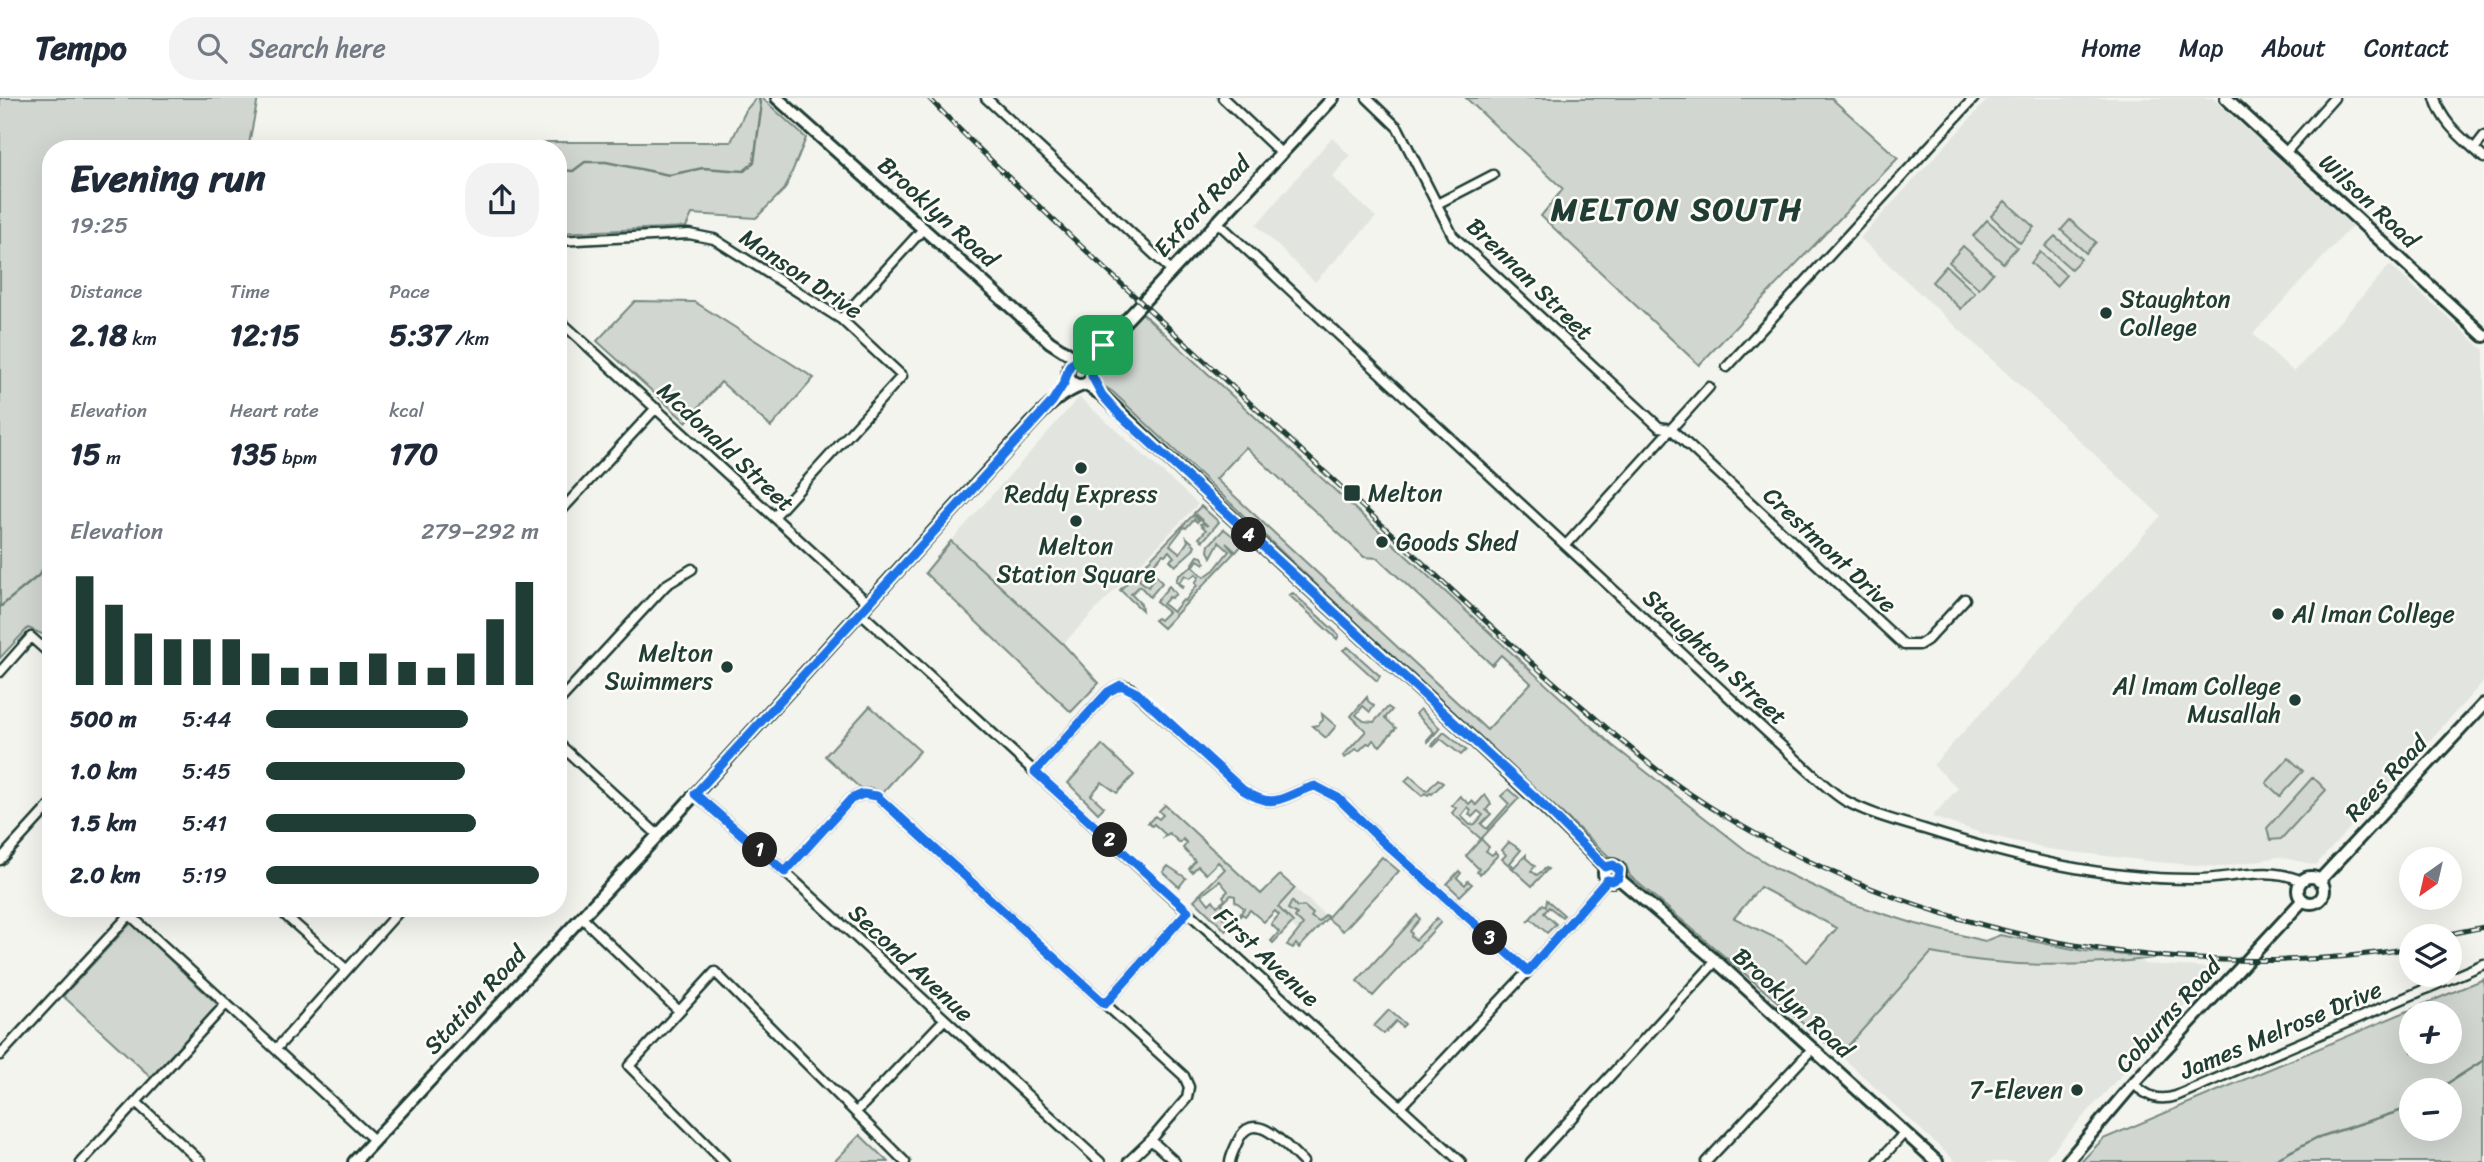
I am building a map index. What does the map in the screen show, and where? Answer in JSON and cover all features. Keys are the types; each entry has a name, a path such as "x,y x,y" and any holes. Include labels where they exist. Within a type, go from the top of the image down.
{"street":[{"name":"Brooklyn Road","path":"777,98 1074,365"},
{"path":"986,98 1171,270"},
{"path":"1223,98 1280,152"},
{"name":"Exford Road","path":"1074,365 1103,345 1333,98"},
{"name":"Brennan Street","path":"1367,98 1398,128 1453,236 1659,427 1671,429"},
{"path":"1727,367 1974,98"},
{"name":"Wilson Road","path":"2226,98 2484,336"},
{"path":"2285,153 2334,98"},
{"path":"2435,98 2439,112 2484,158"},
{"path":"2474,149 2484,136"},
{"path":"1437,204 1493,176"},
{"name":"Staughton Street","path":"1216,221 1842,798 1860,808 1966,842 2029,859 2105,873 2197,879 2271,872 2302,881"},
{"path":"841,319 923,228"},
{"name":"Manson Drive","path":"567,241 689,234 714,239 841,319 902,376 774,517"},
{"name":"Mcdonald Street","path":"567,331 656,408 774,517 864,607"},
{"name":"Exford Road","path":"1088,379 1103,345"},
{"path":"1087,362 1088,379 1071,381 1074,365 1087,362"},
{"name":"Station Road","path":"354,1162 658,835 1052,402 1074,365"},
{"name":"Brooklyn Road","path":"1088,379 1198,489 1533,795 1605,867 1613,865 1618,868 1620,873 1613,879 1716,961 1937,1162"},
{"name":"Station Road","path":"1052,402 1088,379"},
{"path":"1566,545 1709,387"},
{"path":"567,504 656,408"},
{"name":"Crestmont Drive","path":"1671,429 1904,645 1919,645 1927,640 1965,600"},
{"path":"567,692 666,585 692,569"},
{"name":"First Avenue","path":"864,607 1035,772 1461,1162"},
{"path":"0,672 31,638 42,647"},
{"path":"1035,772 1108,692 1121,685 1129,687 1243,790 1260,801 1280,801 1315,786 1338,798 1383,842 1528,971"},
{"name":"Rees Road","path":"2319,881 2484,704"},
{"path":"567,751 658,835"},
{"name":"Second Avenue","path":"695,794 785,872 1100,1162"},
{"path":"785,872 851,799 863,794 877,796 1184,1076 1189,1087 1187,1098 1128,1162"},
{"path":"0,860 42,814"},
{"path":"2312,877 2319,881 2323,893 2319,900 2311,903 2303,900 2298,893 2302,881 2312,877"},
{"path":"1401,1106 1613,879"},
{"name":"Coburns Road","path":"2067,1162 2133,1084 2303,900"},
{"path":"1105,1004 1188,911"},
{"path":"0,1055 128,917"},
{"path":"138,917 226,1004 374,1140"},
{"path":"287,917 346,969"},
{"path":"276,1049 393,917"},
{"path":"581,917 679,1011"},
{"path":"1531,1162 1716,961"},
{"name":"James Melrose Drive","path":"2133,1084 2148,1096 2163,1100 2176,1097 2484,964"},
{"path":"724,1162 629,1066 715,972 905,1162"},
{"path":"81,1162 226,1004"},
{"path":"856,1112 944,1020"},
{"path":"1706,1162 1813,1048"},
{"path":"136,1102 201,1162"},
{"path":"1230,1162 1241,1135 1258,1128 1277,1136 1303,1162"},
{"path":"1878,1162 1905,1132"},
{"path":"1151,1140 1175,1162"}],"shaded area":[{"path":"0,98 258,98 250,140 42,140 42,634 28,628 0,658"},
{"path":"756,98 762,98 806,138 785,189 756,218 692,214 686,227 567,233 567,142 731,142 746,110"},
{"path":"1466,98 1831,98 1898,158 1699,365 1541,216 1563,189"},
{"name":"Al Iman College","path":"1989,98 2213,98 2352,226 2253,334 2294,372 2390,265 2484,350 2484,681 2316,865 2279,857 2221,867 2048,849 1984,834 1932,817 1958,788 1933,765 2161,516 1860,238"},
{"path":"1332,137 1350,156 1332,177 1376,217 1315,282 1256,225"},
{"path":"2005,201 2034,227 2020,243 1991,216"},
{"path":"1987,220 2017,247 2003,263 1973,236"},
{"path":"2070,220 2096,242 2086,253 2061,230"},
{"path":"2055,236 2081,259 2071,269 2045,246"},
{"path":"1963,246 1993,273 1979,289 1949,262"},
{"path":"2040,252 2066,275 2056,286 2031,263"},
{"path":"1946,266 1975,293 1961,309 1932,282"},
{"path":"635,301 695,302 814,378 771,427 721,382 686,422 597,341"},
{"path":"1141,312 1612,745 1747,851 1775,868 1849,903 1916,924 1985,941 2000,935 2084,951 2154,958 2098,964 2042,965 1987,962 1931,953 1840,1055 1630,876 1626,865 1616,863 1113,392 1096,381 1097,371 1106,353","holes":["1246,447 1364,557 1378,558 1492,665 1501,655 1531,683 1487,730 1216,479","1760,887 1837,928 1807,962 1782,941 1734,918"]},
{"name":"Melton Station Square","path":"1079,397 1198,504 1062,645 951,541"},
{"path":"1201,506 1219,522 1203,541 1199,538 1206,530 1200,524 1208,526 1194,513"},
{"path":"1193,515 1199,520 1197,522 1194,519 1184,527 1170,545 1180,553 1188,541 1187,538 1195,545 1193,550 1175,566 1170,560 1174,557 1169,551 1163,554 1139,580 1148,587 1156,575 1162,583 1150,597 1140,586 1131,594 1141,604 1142,610 1120,590"},
{"path":"1224,529 1243,544 1236,552 1226,543 1234,553 1163,628 1154,620 1160,620 1168,612 1156,602 1169,586 1176,594 1163,604 1173,612 1185,601 1197,585 1195,583 1199,577 1196,574 1190,578 1185,575 1179,583 1184,586 1182,588 1176,581 1198,556 1205,562 1204,564 1198,560 1193,567 1204,577 1214,570 1229,551 1219,542 1211,557 1209,545"},
{"path":"951,541 1063,644 1099,683 1071,712 925,573"},
{"path":"1293,593 1339,635 1337,639 1289,595"},
{"path":"1348,647 1380,676 1377,681 1343,650"},
{"path":"1367,697 1374,706 1370,712 1363,706 1356,715 1364,721 1374,722 1388,707 1392,710 1385,718 1396,728 1380,746 1373,740 1345,758 1343,756 1366,731 1351,716"},
{"path":"870,706 920,751 882,793 871,788 861,789 825,756"},
{"path":"1420,709 1440,728 1428,742 1434,732 1416,714"},
{"path":"1322,714 1336,726 1326,738 1312,726 1323,720"},
{"path":"1444,732 1466,750 1461,755 1441,739 1432,745"},
{"path":"1102,745 1134,775 1117,793 1102,782 1091,795 1104,807 1098,813 1068,783"},
{"path":"2289,758 2303,771 2280,796 2266,783"},
{"path":"1410,776 1427,791 1438,779 1443,783 1432,794 1425,793 1422,796 1405,781"},
{"path":"2313,777 2326,790 2281,839 2270,840 2267,828"},
{"path":"1509,789 1519,798 1481,839 1452,813 1456,808 1452,805 1460,796 1469,804 1472,801 1476,805 1485,795 1491,804 1486,810 1491,814 1481,824 1487,829 1509,804 1501,796","holes":["1468,807 1471,810 1469,814 1472,817 1478,811 1483,815 1475,824 1470,825 1461,816"]},
{"path":"1165,805 1261,894 1280,875 1295,888 1278,907 1293,922 1273,943 1271,941 1279,932 1271,924 1279,915 1275,911 1264,922 1250,910 1245,916 1242,914 1226,931 1194,900 1225,869 1218,862 1206,874 1198,866 1192,872 1189,869 1195,861 1183,848 1187,843 1183,839 1180,843 1169,833 1164,837 1165,834 1154,824 1152,826 1148,823 1155,816 1159,819 1163,815 1159,811","holes":["1220,881 1228,891 1223,896 1225,900 1217,906 1213,900 1209,904 1202,895","1231,895 1235,896 1235,901 1244,908 1238,918 1235,917 1231,922 1223,918 1226,910 1222,904"]},
{"path":"1481,839 1489,847 1486,851 1498,855 1480,874 1477,872 1479,869 1466,856"},
{"path":"1509,842 1521,850 1510,863 1514,867 1526,855 1535,866 1531,871 1537,875 1548,869 1532,886 1502,859 1506,855 1502,850"},
{"path":"1382,857 1399,871 1343,931 1327,918 1299,948 1296,944 1293,948 1287,945 1303,925 1295,917 1297,914 1288,909 1292,901 1297,907 1304,906 1313,914 1311,917 1319,922 1325,915 1328,917"},
{"path":"1168,866 1186,878 1179,887 1163,872"},
{"path":"1459,871 1461,873 1457,878 1465,885 1468,881 1472,884 1460,896 1447,884"},
{"path":"1295,888 1325,915 1318,923 1306,908 1296,908 1292,902 1293,910 1303,925 1297,931 1292,921 1277,907"},
{"path":"1547,900 1564,915 1562,917 1549,907 1544,913 1556,924 1547,933 1531,919 1527,922 1543,904 1546,906"},
{"path":"1417,915 1420,919 1410,931 1416,940 1437,918 1441,922 1373,996 1357,981"},
{"path":"131,923 218,1005 151,1077 63,996"},
{"path":"1931,953 1967,960 2034,966 2083,966 2140,960 2144,964 2219,968 2042,1162 1956,1162 1840,1055"},
{"path":"2484,979 2484,1162 2081,1162 2103,1139 2399,1015 2399,1064 2462,1064 2462,1001 2432,1001"},
{"path":"1389,1010 1405,1024 1402,1027 1396,1021 1384,1034 1374,1026"},
{"path":"860,1135 888,1162 834,1162"}],"waterway":[{"path":"567,171 573,171 585,162 606,162 669,175 703,168 744,171 754,162 761,110 759,98"},
{"path":"0,607 42,570"},
{"path":"2456,1078 2484,1060"},
{"path":"2271,1162 2316,1138 2399,1111"}],"railway":[{"path":"929,98 1097,261 1547,676 1630,748 1683,789 1764,838 1849,879 1939,912 2032,937 2127,953 2223,960 2318,958 2399,949"},
{"path":"2462,931 2484,927"}],"place":[{"name":"Staughton College","path":"2106,313"},
{"name":"Reddy Express","path":"1081,468"},
{"name":"Melton","path":"1352,493"},
{"name":"Melton Station Square","path":"1076,521"},
{"name":"Goods Shed","path":"1382,542"},
{"name":"Al Iman College","path":"2278,614"},
{"name":"Melton Swimmers","path":"727,667"},
{"name":"Al Imam College Musallah","path":"2295,700"},
{"name":"7-Eleven","path":"2077,1090"}],"district":[{"name":"MELTON SOUTH","path":"1677,209"}],"route":[{"path":"1103,345 1092,376 1095,386 1119,414 1533,795 1605,867 1613,865 1619,870 1618,878 1607,880 1528,971 1383,842 1338,798 1315,786 1280,801 1260,801 1243,790 1137,693 1121,685 1108,692 1035,772 1188,911 1105,1004 877,796 863,794 851,799 785,872 695,794 1052,402 1064,383 1070,365 1103,345"}]}
